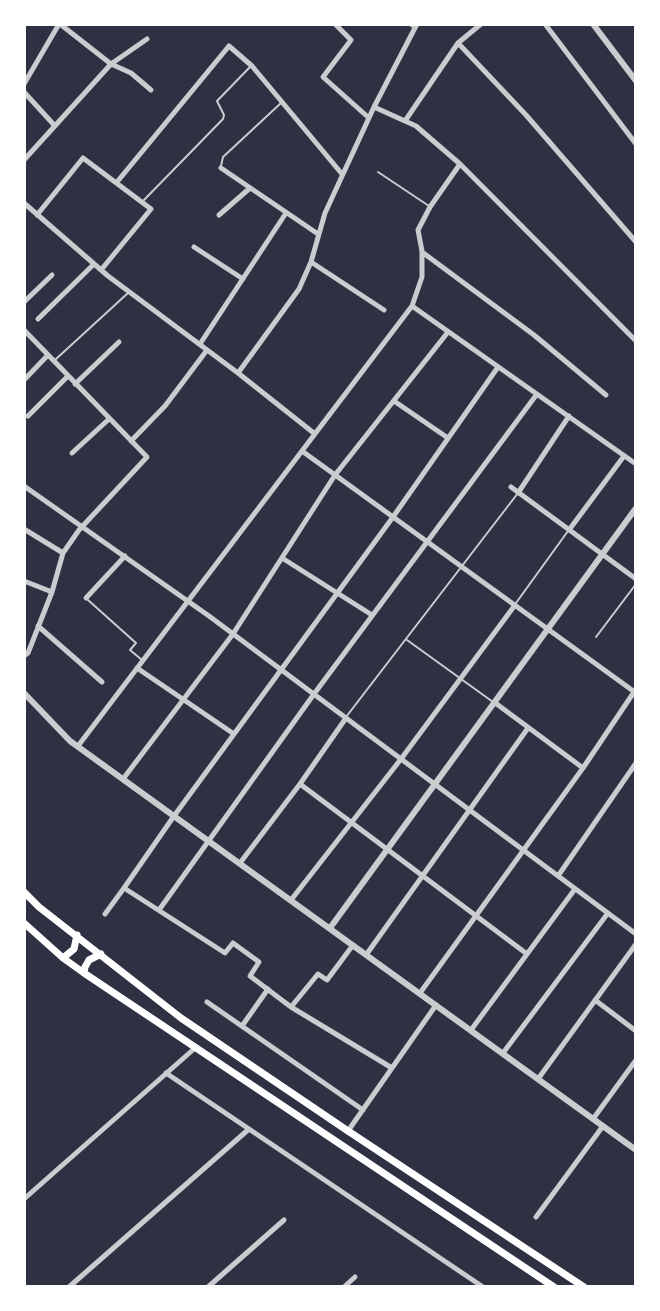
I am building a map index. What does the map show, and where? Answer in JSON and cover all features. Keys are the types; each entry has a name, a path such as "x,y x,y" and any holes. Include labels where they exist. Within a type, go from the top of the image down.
{"main road":[{"path":"24,892 181,1018 584,1287"},
{"path":"24,923 84,973 554,1287"},
{"path":"63,958 74,949 77,935"},
{"path":"84,973 89,960 101,954"}],"street":[{"path":"24,84 60,24 111,64 131,73 151,90"},
{"path":"335,24 351,40 323,77 369,118"},
{"path":"405,121 458,43 481,24"},
{"path":"545,24 636,144"},
{"path":"593,24 636,80"},
{"path":"238,373 299,289 343,174 416,27"},
{"path":"24,160 111,64 147,39"},
{"path":"458,43 526,115 636,242"},
{"path":"117,182 229,46 252,66 343,174"},
{"path":"24,92 55,126"},
{"path":"374,107 416,126 460,164 636,341"},
{"path":"37,215 83,158 151,209 101,270"},
{"path":"78,746 412,306 422,277 418,230 460,164"},
{"path":"221,168 318,234"},
{"path":"219,215 250,188"},
{"path":"24,203 101,270 315,434"},
{"path":"200,344 286,213"},
{"path":"194,247 243,279"},
{"path":"422,251 534,335 606,395"},
{"path":"311,262 384,310"},
{"path":"38,319 94,264"},
{"path":"24,302 52,275"},
{"path":"412,306 636,464"},
{"path":"24,330 147,457 83,526 63,553 52,592 28,653 24,656"},
{"path":"123,779 233,634 335,475 448,332"},
{"path":"75,384 119,342"},
{"path":"131,442 165,406 207,350"},
{"path":"24,380 48,355"},
{"path":"105,914 498,367"},
{"path":"28,416 68,376"},
{"path":"159,910 426,541 537,394"},
{"path":"394,401 448,438"},
{"path":"518,493 569,416"},
{"path":"72,453 109,419"},
{"path":"302,451 635,692 420,993"},
{"path":"569,530 624,456"},
{"path":"24,486 188,601 636,934"},
{"path":"511,487 636,581"},
{"path":"330,928 636,508"},
{"path":"24,529 63,553"},
{"path":"86,598 125,556"},
{"path":"282,558 372,615"},
{"path":"24,581 52,592"},
{"path":"291,900 515,605"},
{"path":"38,626 102,682"},
{"path":"137,668 234,734"},
{"path":"24,693 70,741 636,1150"},
{"path":"494,702 583,768"},
{"path":"240,863 346,718"},
{"path":"366,955 528,728"},
{"path":"558,876 635,768"},
{"path":"300,784 527,954"},
{"path":"124,888 225,953 233,943 259,962 250,976 291,1007 392,1068"},
{"path":"471,1030 575,889"},
{"path":"503,1053 608,913"},
{"path":"538,1079 636,944"},
{"path":"291,1007 318,974 327,980 353,945"},
{"path":"242,1026 268,989"},
{"path":"595,1000 636,1031"},
{"path":"207,1002 363,1110"},
{"path":"348,1131 436,1005"},
{"path":"24,1199 195,1048"},
{"path":"593,1119 636,1060"},
{"path":"166,1073 483,1287"},
{"path":"536,1217 603,1126"},
{"path":"69,1287 249,1129"},
{"path":"208,1287 284,1220"},
{"path":"344,1287 355,1277"}],"lane":[{"path":"408,24 416,27"},
{"path":"142,202 223,119 217,101 252,66"},
{"path":"221,168 223,157 282,102"},
{"path":"378,172 430,207"},
{"path":"53,361 129,292"},
{"path":"346,718 518,493"},
{"path":"515,605 569,530"},
{"path":"596,637 636,581"},
{"path":"86,598 136,643 130,650 143,661"},
{"path":"406,639 494,702"}]}
